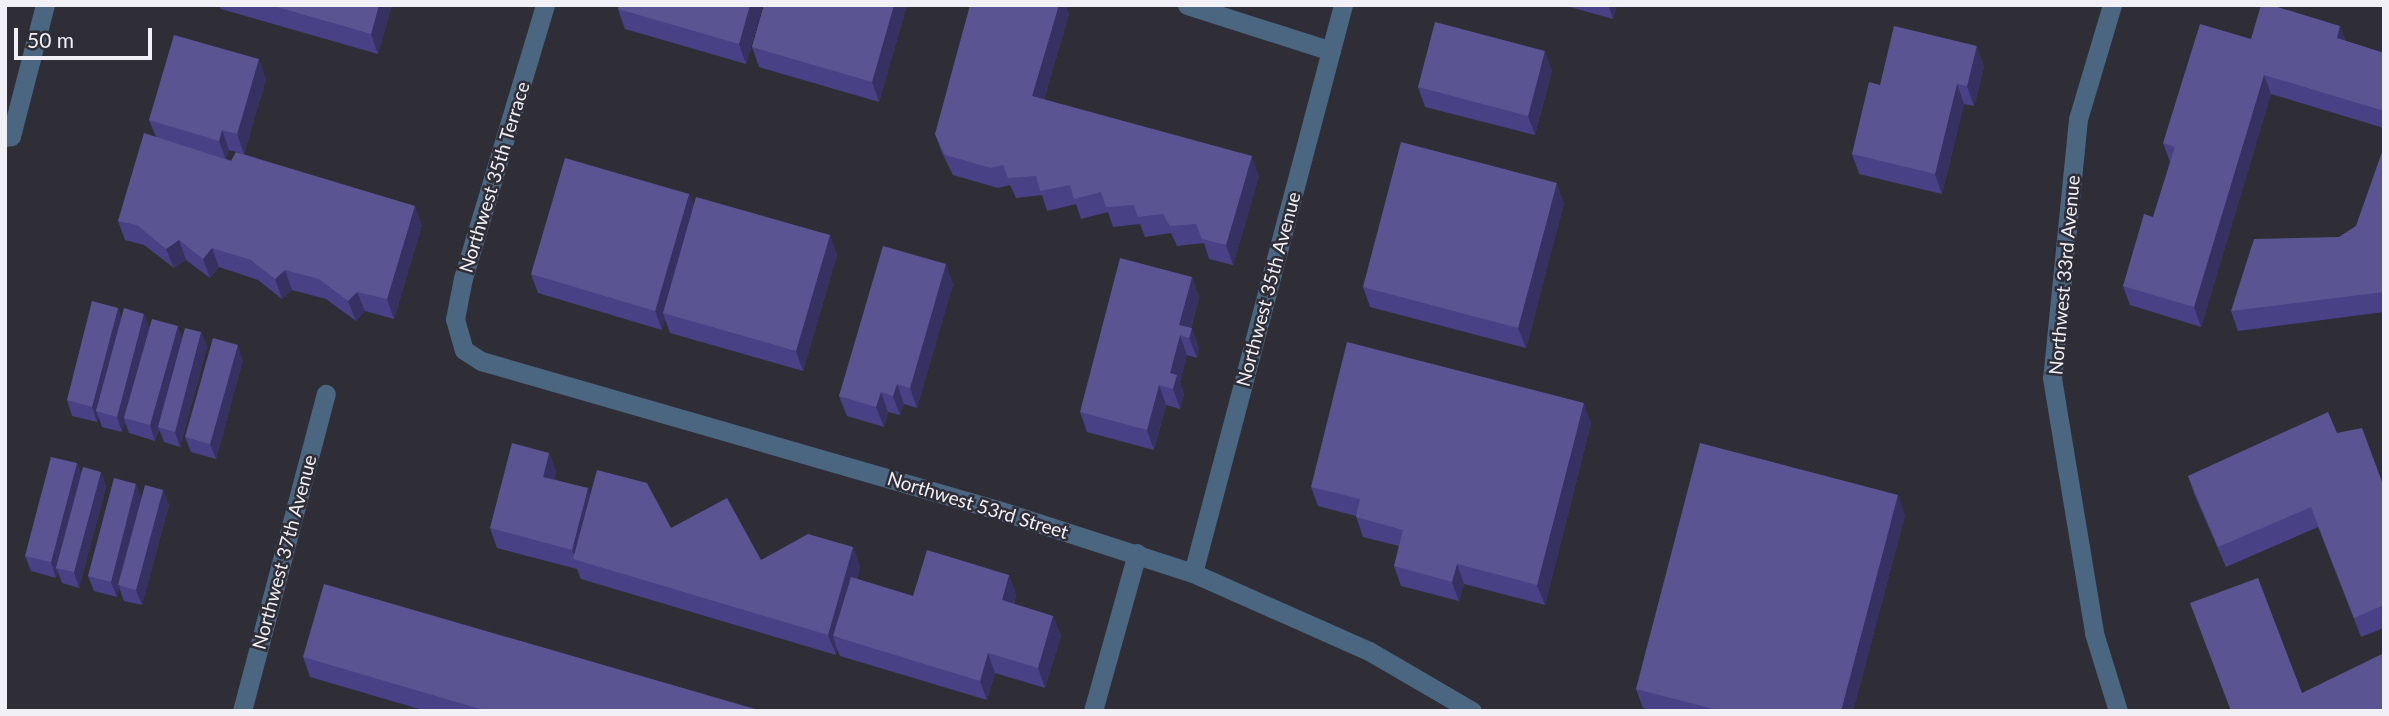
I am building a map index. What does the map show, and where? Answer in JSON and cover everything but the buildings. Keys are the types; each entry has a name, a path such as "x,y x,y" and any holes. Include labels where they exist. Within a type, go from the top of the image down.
{"street":[{"path":"8,137 45,5"},
{"name":"Northwest 35th Terrace","path":"464,349 455,319 463,278 545,5"},
{"path":"1187,5 1331,51"},
{"name":"Northwest 35th Avenue","path":"1194,573 1343,5"},
{"name":"Northwest 33rd Avenue","path":"2112,5 2078,119 2052,377 2094,633 2118,711"},
{"name":"Northwest 53rd Street","path":"464,349 481,360 1137,553 1194,573 1369,651 1472,711"},
{"name":"Northwest 37th Avenue","path":"242,711 326,394"},
{"path":"1093,711 1137,553"}]}
